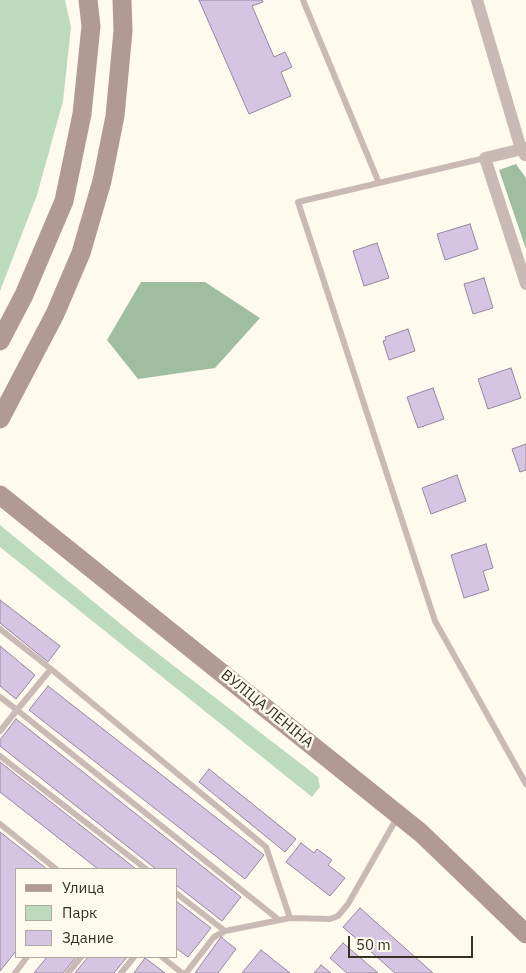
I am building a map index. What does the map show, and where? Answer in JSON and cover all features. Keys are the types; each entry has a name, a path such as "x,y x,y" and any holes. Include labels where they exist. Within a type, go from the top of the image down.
{"main road":[{"path":"0,341 24,295 64,201 82,114 92,26 88,0"},
{"path":"0,419 55,314 81,253 100,190 115,116 122,31 122,0"},
{"name":"ВУЛІЦА ЛЕНІНА","path":"0,495 422,833 526,934"}],"street":[{"path":"477,0 524,151 485,158 526,284"}],"lane":[{"path":"303,0 379,183"},
{"path":"485,158 298,202 435,621 526,784"},
{"path":"0,629 266,847 290,918"},
{"path":"0,731 51,669"},
{"path":"0,697 278,920"},
{"path":"0,756 145,868"},
{"path":"186,973 214,937 225,931 290,918 330,919 338,916 348,904 399,815"},
{"path":"0,824 55,868"},
{"path":"178,895 225,931"},
{"path":"14,973 26,958"},
{"path":"68,973 80,958"},
{"path":"121,973 133,958"},
{"path":"163,958 182,973"}],"green space":[{"path":"0,0 65,0 71,27 63,101 37,195 0,291"},
{"path":"516,164 526,178 526,249 499,170"},
{"path":"141,282 205,282 260,318 215,368 138,379 107,340"},
{"path":"0,525 139,639 318,777 320,787 312,797 0,547"}],"building":[{"path":"199,0 262,0 263,2 252,6 274,57 285,52 292,67 281,72 291,96 249,114"},
{"path":"470,224 478,249 445,260 437,234"},
{"path":"377,243 389,278 364,286 353,251"},
{"path":"484,278 493,308 473,314 464,284"},
{"path":"408,329 415,351 389,360 383,341 386,340 385,337"},
{"path":"511,368 521,398 488,409 478,379"},
{"path":"433,388 444,419 418,428 407,397"},
{"path":"526,444 526,470 520,472 512,449"},
{"path":"457,475 466,501 431,514 422,488"},
{"path":"486,544 493,568 483,571 489,590 464,598 451,555"},
{"path":"0,600 60,646 48,662 0,623"},
{"path":"0,646 35,675 16,699 0,686"},
{"path":"48,686 264,855 245,879 29,710"},
{"path":"16,719 241,897 222,921 178,887 178,868 155,868 0,746 0,740"},
{"path":"0,762 135,868 97,868 0,792"},
{"path":"209,769 296,839 285,852 199,782"},
{"path":"0,832 46,868 15,868 15,952 0,971"},
{"path":"301,843 314,853 317,849 332,860 328,865 345,878 330,896 286,862"},
{"path":"178,903 211,928 188,957 178,950"},
{"path":"360,908 433,973 395,973 343,927"},
{"path":"221,937 236,949 218,973 195,973"},
{"path":"343,943 378,973 347,973 330,958"},
{"path":"261,950 290,973 242,973"},
{"path":"46,958 75,958 63,973 34,973"},
{"path":"87,958 126,958 114,973 75,973"},
{"path":"145,958 165,973 134,973"},
{"path":"321,965 331,973 314,973"}]}
